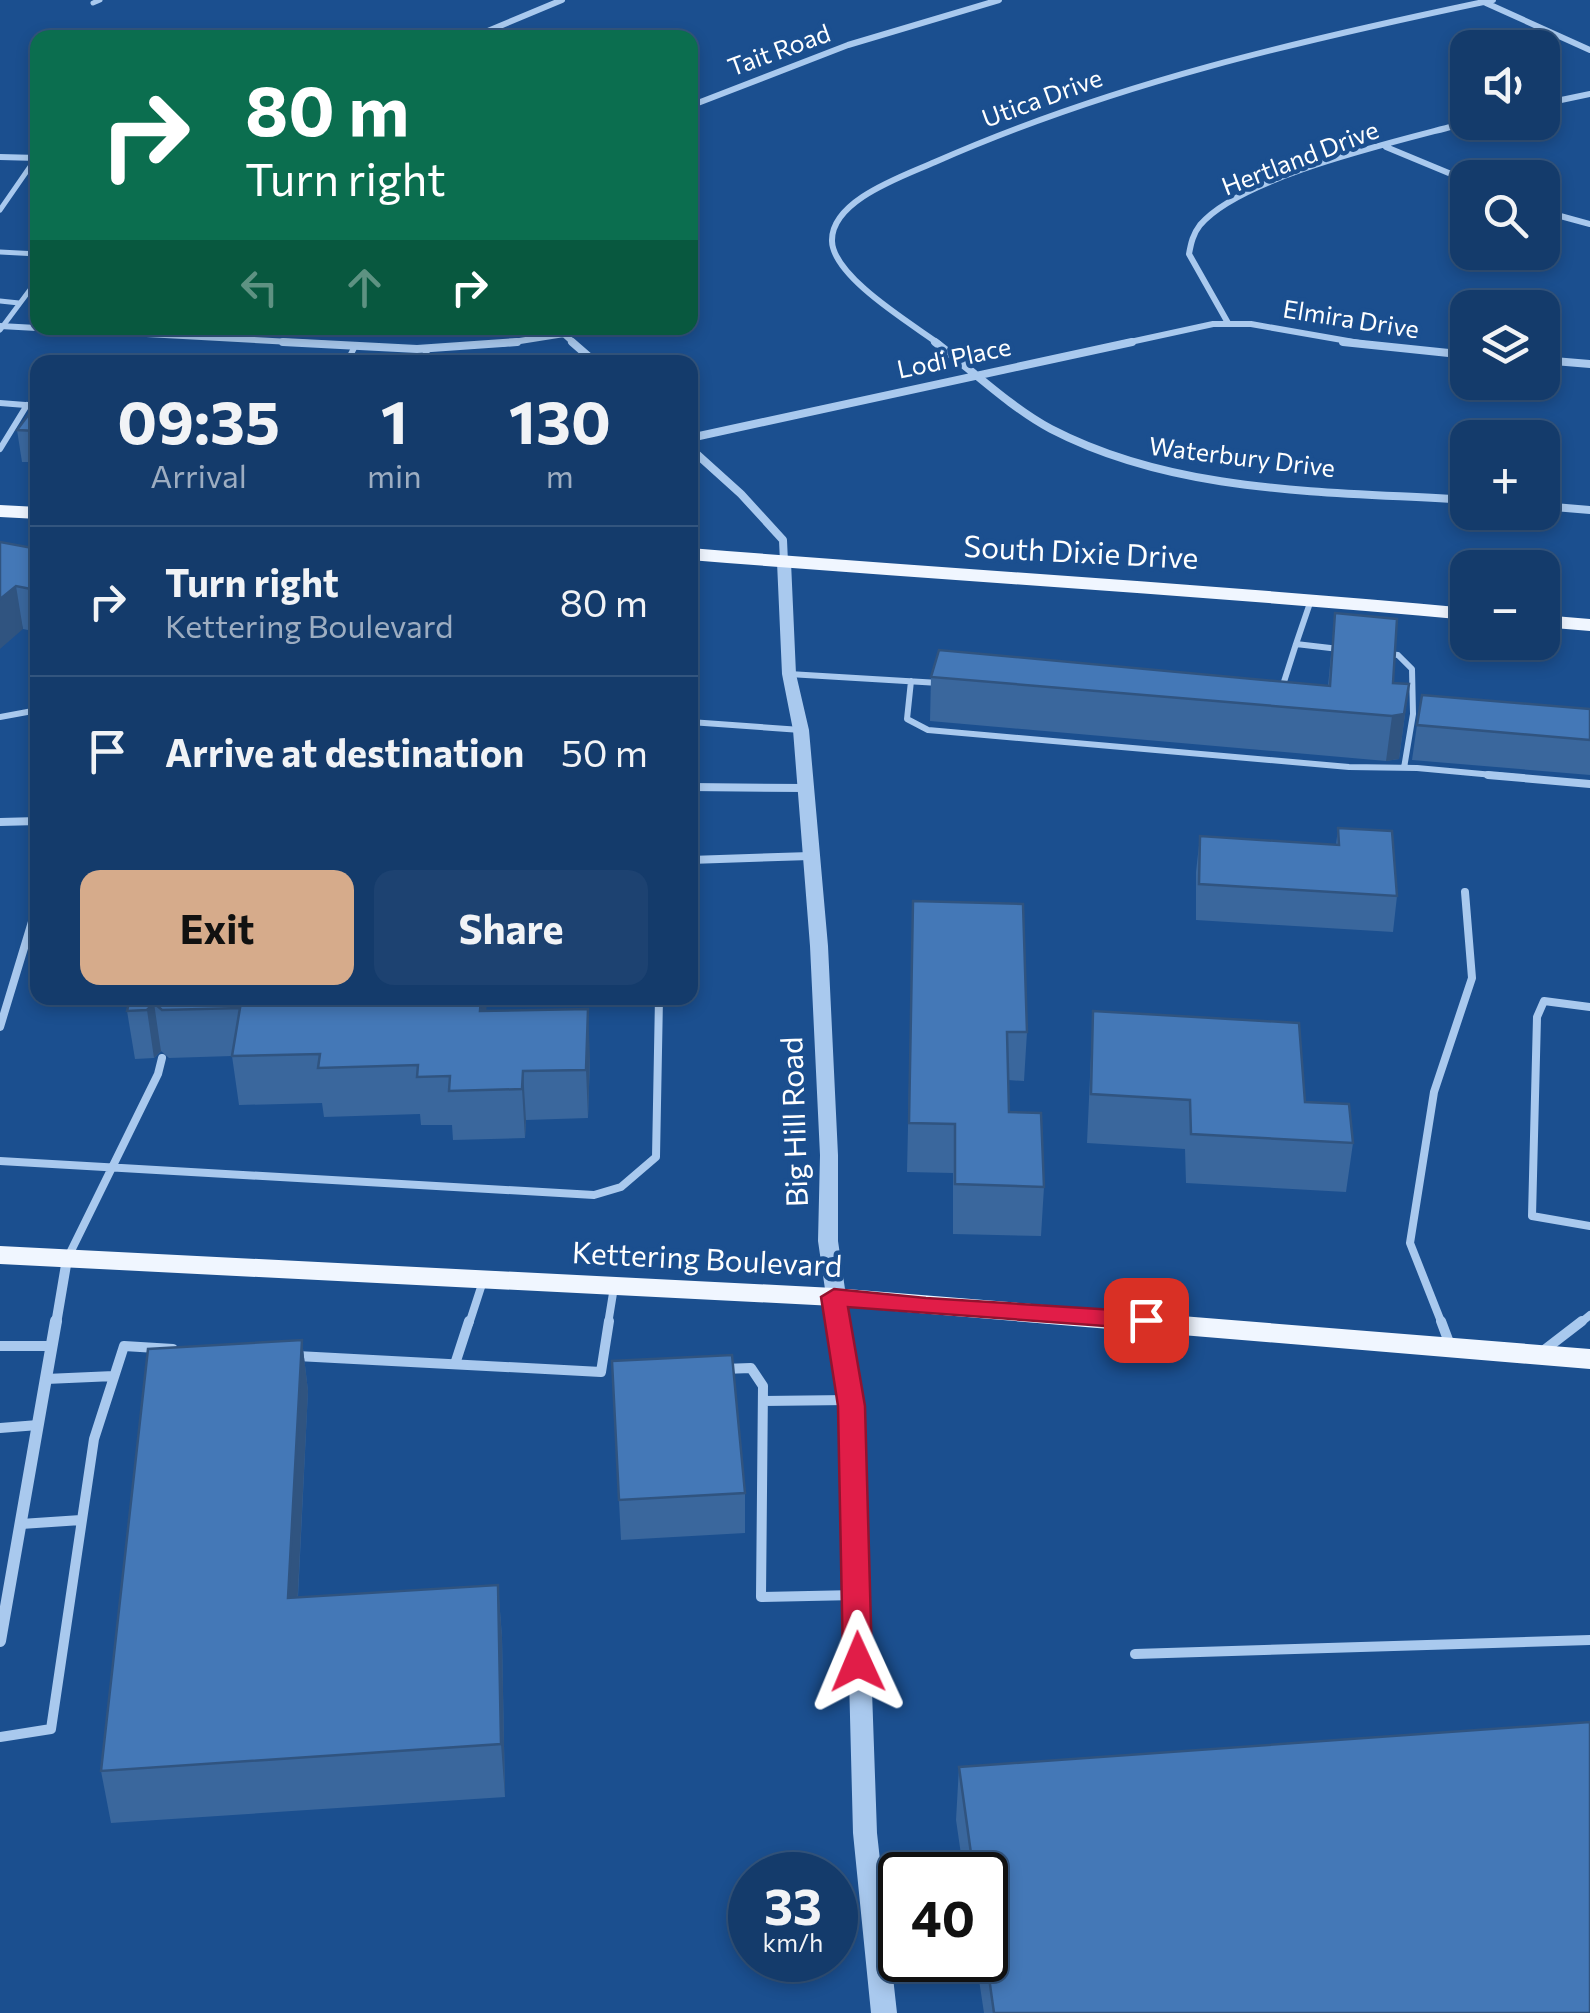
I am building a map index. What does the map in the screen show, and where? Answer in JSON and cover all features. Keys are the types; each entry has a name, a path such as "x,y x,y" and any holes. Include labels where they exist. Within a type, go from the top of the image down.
{"main road":[{"path":"0,511 30,513"},
{"name":"South Dixie Drive","path":"698,555 1172,587 1450,612"},
{"path":"1560,622 1590,625"},
{"name":"Kettering Boulevard","path":"0,1255 834,1297 1590,1359"}],"street":[{"path":"490,30 562,0"},
{"name":"Tait Road","path":"698,103 848,46 999,0"},
{"path":"1486,1 1590,50"},
{"name":"Utica Drive","path":"978,373 851,276 838,260 832,234 850,207 870,192 1017,126 1136,85 1312,38 1486,1"},
{"path":"1560,100 1590,94"},
{"name":"Hertland Drive","path":"1228,323 1192,266 1190,242 1198,227 1223,208 1263,189 1450,128"},
{"path":"1385,147 1450,173"},
{"path":"0,157 30,158"},
{"path":"1560,216 1590,224"},
{"name":"Lodi Place","path":"698,436 1182,328 1228,323"},
{"name":"Elmira Drive","path":"1228,323 1450,353"},
{"path":"1,328 30,328"},
{"path":"196,335 428,349 489,346 542,335"},
{"path":"566,335 588,355"},
{"path":"1560,362 1590,364"},
{"name":"Waterbury Drive","path":"978,373 1047,427 1078,444 1158,470 1237,482 1450,499"},
{"name":"Big Hill Road","path":"698,455 742,494 783,540 789,674 801,730 819,946 829,1155 828,1241 850,1400 865,1833 884,2013"},
{"path":"1560,508 1590,510"},
{"path":"0,1641 3,1602 67,1259"}],"lane":[{"path":"0,210 30,167"},
{"path":"0,252 30,254"},
{"path":"1,328 30,289"},
{"path":"0,301 19,303"},
{"path":"350,355 355,346"},
{"path":"424,355 428,349"},
{"path":"0,403 30,405"},
{"path":"0,448 26,405"},
{"path":"1273,698 1283,687 1311,600"},
{"path":"1296,644 1347,650"},
{"path":"1381,653 1398,655 1412,669 1413,714 1404,768"},
{"path":"789,674 950,684"},
{"path":"911,681 907,719 928,730 1590,784"},
{"path":"0,717 30,711"},
{"path":"1413,714 1433,716"},
{"path":"698,723 801,730"},
{"path":"698,787 805,788"},
{"path":"0,822 30,822"},
{"path":"698,860 811,856"},
{"path":"1450,1345 1410,1243 1434,1092 1472,978 1465,892"},
{"path":"0,1027 30,928"},
{"path":"1590,1007 1544,1001 1537,1017 1532,1216 1590,1226"},
{"path":"0,1161 594,1195 621,1187 656,1158 660,1005"},
{"path":"67,1259 158,1074 162,1058"},
{"path":"454,1364 482,1281"},
{"path":"601,1372 614,1288"},
{"path":"1539,1354 1590,1315"},
{"path":"0,1346 52,1346"},
{"path":"0,1736 51,1729 94,1439 124,1346 178,1349"},
{"path":"288,1355 620,1372"},
{"path":"713,1369 751,1368 763,1386 762,1597 856,1596"},
{"path":"46,1378 114,1376"},
{"path":"763,1401 850,1400"},
{"path":"0,1428 38,1424"},
{"path":"20,1524 81,1520"},
{"path":"1136,1654 1590,1640"}],"building":[{"path":"30,413 30,431 17,430"},
{"path":"0,542 30,548 30,589 16,586 0,599"},
{"path":"1335,613 1397,619 1393,683 1409,684 1404,714 931,677 939,650 1330,686"},
{"path":"1422,695 1590,709 1590,740 1417,725"},
{"path":"1338,828 1392,831 1397,896 1199,884 1200,836 1339,845"},
{"path":"913,901 1023,904 1027,1032 1007,1032 1009,1112 1041,1113 1044,1187 955,1184 955,1124 909,1123"},
{"path":"128,1005 152,1005 147,1010 127,1011"},
{"path":"156,1005 480,1005 480,1011 588,1009 586,1070 523,1071 522,1089 449,1091 450,1076 417,1077 418,1065 318,1068 320,1054 232,1056 240,1008 162,1010"},
{"path":"1093,1011 1299,1023 1305,1102 1349,1104 1353,1143 1191,1134 1190,1100 1091,1094"},
{"path":"302,1340 288,1598 498,1585 501,1744 101,1771 148,1349"},
{"path":"732,1355 745,1493 619,1500 612,1361"},
{"path":"1590,1722 1590,2013 994,2013 990,1982 1008,1982 1008,1852 971,1852 959,1767"}],"route":[{"path":"858,1662 852,1406 834,1297 926,1307 1146,1320"}]}
